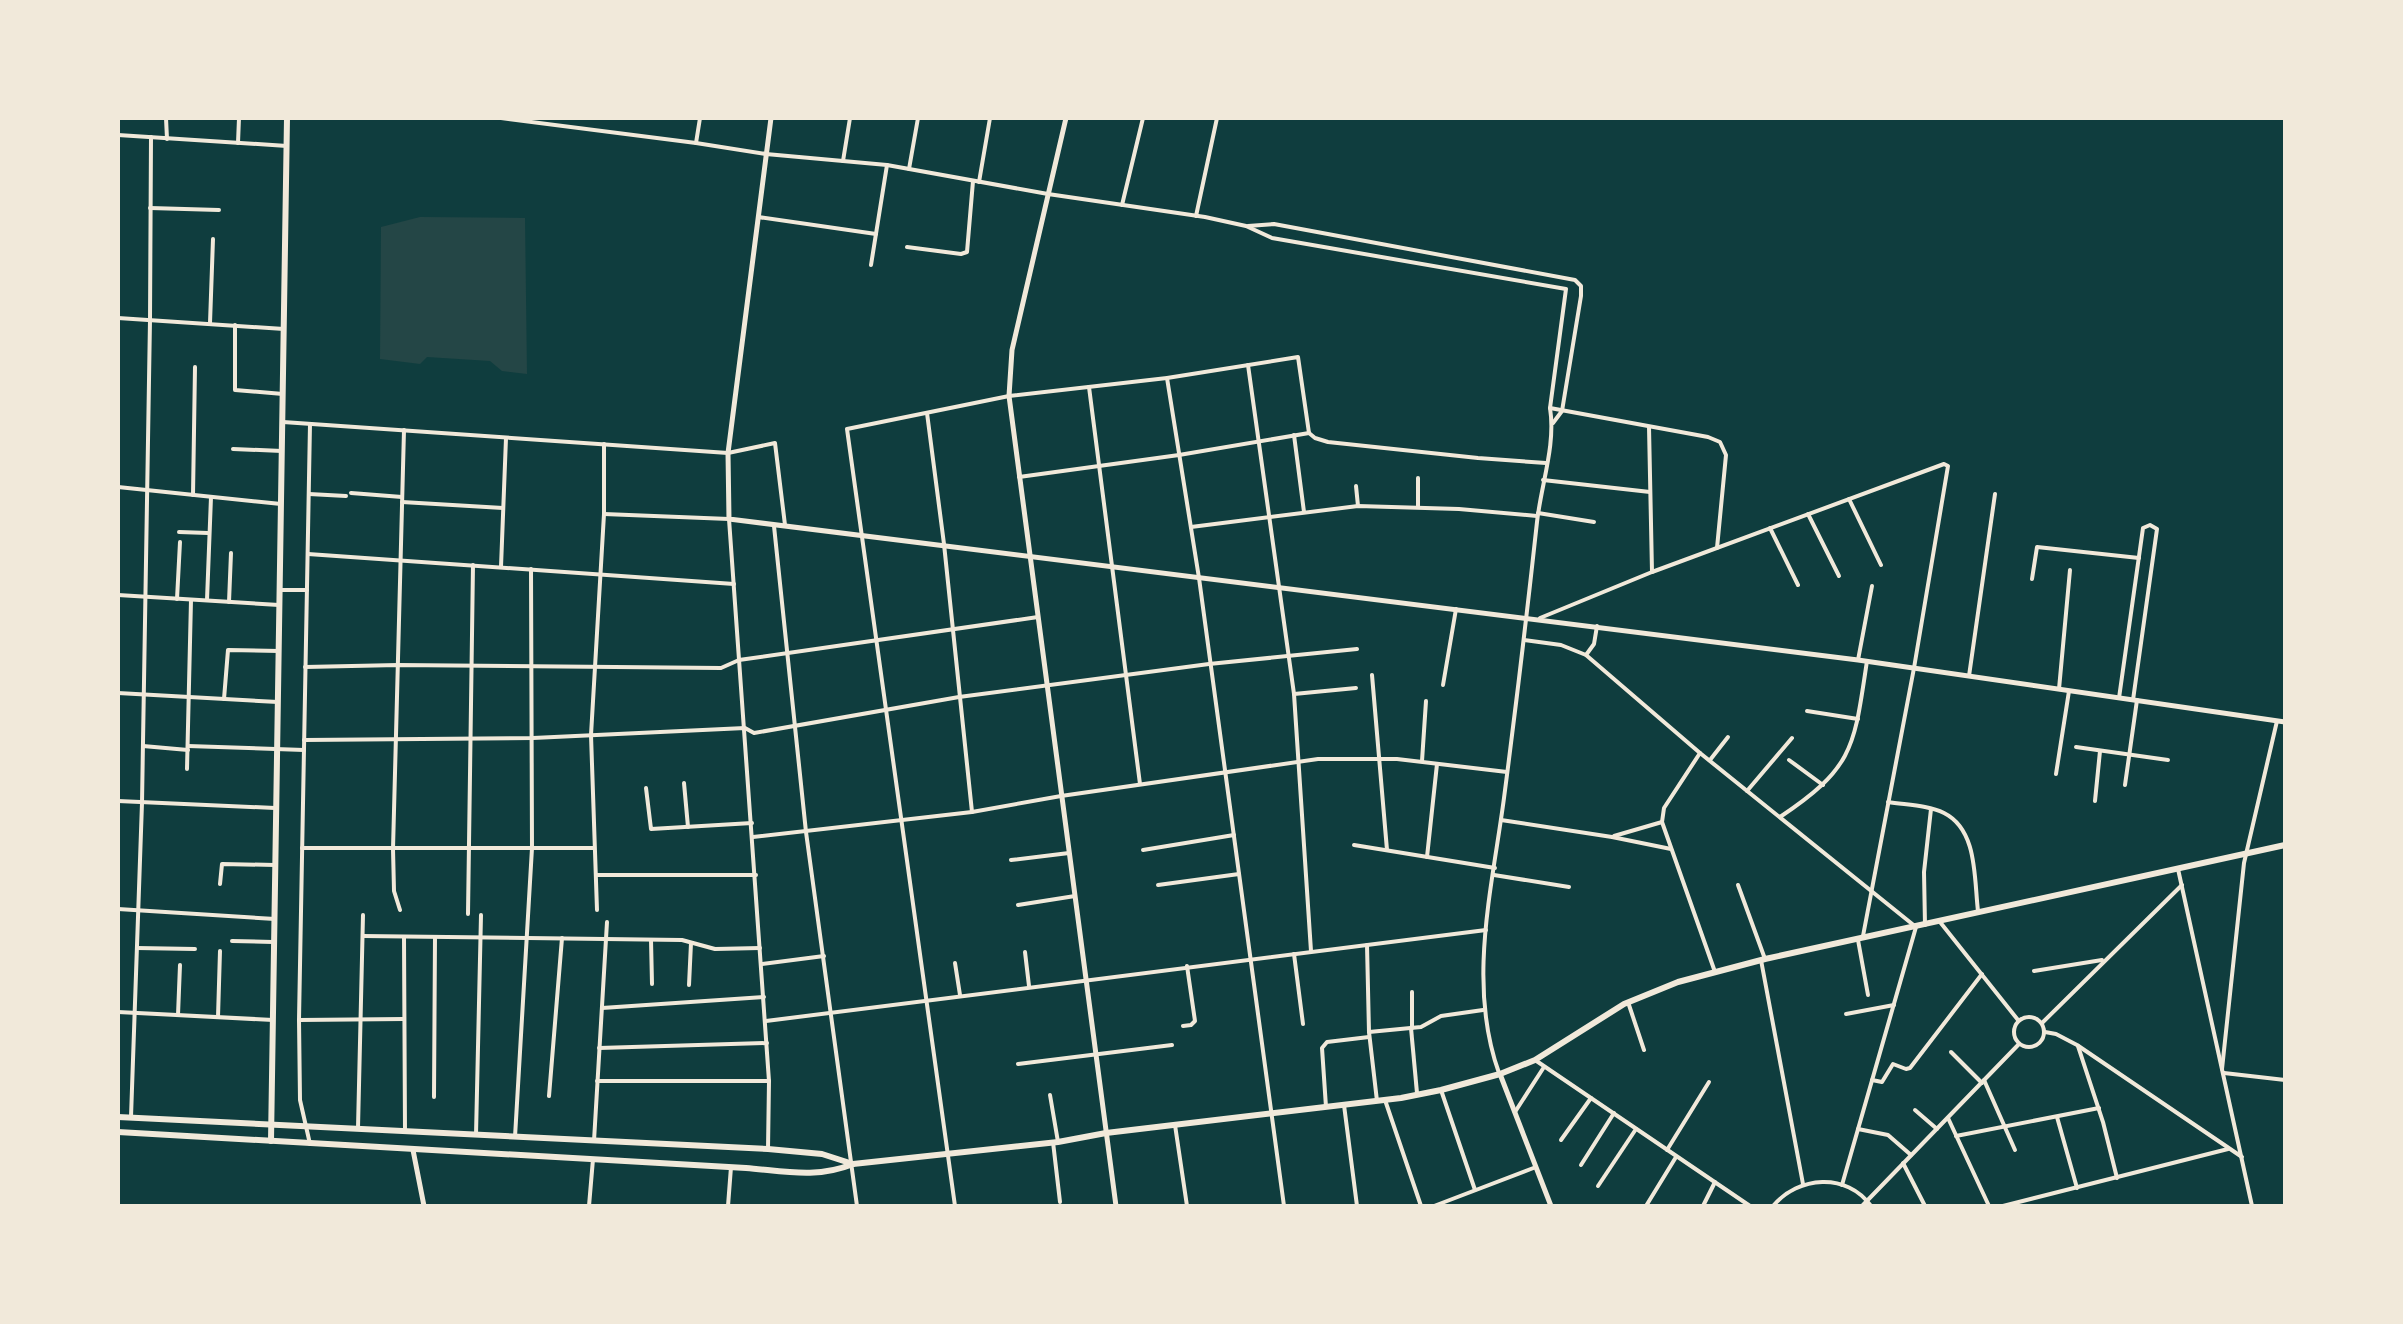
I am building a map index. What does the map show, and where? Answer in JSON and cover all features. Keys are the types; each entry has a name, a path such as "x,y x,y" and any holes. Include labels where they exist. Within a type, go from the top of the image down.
{"main road":[{"path":"271,1141 287,118"},
{"path":"118,1132 813,1174 853,1164 1381,1101 1441,1090 1500,1074 1535,1060 1628,1002 1678,982 1763,959 2285,845"},
{"path":"118,1117 768,1149 822,1154 853,1164"}],"street":[{"path":"166,118 167,139"},
{"path":"238,143 239,118"},
{"path":"501,118 766,154 887,165 1196,216 1246,226 1272,238 1565,288 1568,294 1550,408 1552,424 1486,930 1483,1010 1500,1074 1551,1206"},
{"path":"696,143 700,118"},
{"path":"768,1149 767,1043 729,519 728,453 771,118"},
{"path":"843,161 850,118"},
{"path":"909,169 918,118"},
{"path":"907,247 961,254 967,252 976,181 990,118"},
{"path":"1066,118 1012,350 1009,396 1116,1206"},
{"path":"1122,205 1143,118"},
{"path":"1196,216 1217,118"},
{"path":"118,135 287,146"},
{"path":"131,1117 142,803 151,137"},
{"path":"871,265 887,165"},
{"path":"150,208 219,210"},
{"path":"758,217 876,234"},
{"path":"1246,226 1274,224 1575,280 1581,286 1581,296 1572,353 1562,411 1552,424"},
{"path":"210,323 213,239"},
{"path":"118,318 284,329"},
{"path":"235,325 235,390 283,394"},
{"path":"1559,350 1572,353"},
{"path":"955,1206 847,429 1009,396 1167,378 1298,357 1309,433 1315,438 1328,442 1546,463"},
{"path":"1248,365 1294,694 1311,951"},
{"path":"193,495 195,367"},
{"path":"1167,378 1199,578 1284,1206"},
{"path":"1089,387 1140,784"},
{"path":"1550,408 1708,437 1720,442 1726,455 1717,548"},
{"path":"927,413 972,812"},
{"path":"283,422 728,453 775,443 785,525"},
{"path":"310,424 299,1020 300,1100 310,1144"},
{"path":"1649,426 1652,572"},
{"path":"400,910 394,891 393,849 404,430"},
{"path":"1019,477 1309,433"},
{"path":"1294,435 1304,512"},
{"path":"501,567 506,438"},
{"path":"597,910 591,735 604,514 604,444"},
{"path":"233,449 282,451"},
{"path":"1540,618 1770,528 1944,464 1948,466 1914,668 1860,939 1868,995"},
{"path":"1418,478 1418,507"},
{"path":"1543,480 1650,492"},
{"path":"1356,486 1358,506"},
{"path":"118,487 281,504"},
{"path":"309,494 503,508"},
{"path":"1969,676 1995,494"},
{"path":"207,600 211,497"},
{"path":"1849,499 1881,565"},
{"path":"1191,527 1358,506 1538,514 1594,522"},
{"path":"604,514 729,519 944,544 1867,661 2285,722"},
{"path":"1808,514 1839,576"},
{"path":"774,524 806,832 857,1206"},
{"path":"2119,698 2143,528 2154,526 2157,529 2125,785"},
{"path":"1770,528 1798,585"},
{"path":"179,532 209,533"},
{"path":"177,599 180,542"},
{"path":"2032,579 2037,547 2139,558"},
{"path":"229,602 231,553"},
{"path":"308,554 734,584"},
{"path":"468,914 473,565"},
{"path":"515,1137 532,848 531,569"},
{"path":"2059,689 2070,570"},
{"path":"1858,660 1872,586"},
{"path":"280,590 307,590"},
{"path":"118,595 280,605"},
{"path":"187,769 191,600"},
{"path":"1443,685 1456,609"},
{"path":"305,667 596,665 721,668 739,660 1038,617"},
{"path":"1586,655 1594,644 1597,626"},
{"path":"1524,640 1561,645 1586,655 1700,753 1916,927 1842,1185"},
{"path":"304,740 533,738 745,728 754,733 959,697 1209,664 1357,649"},
{"path":"224,699 228,650 279,651"},
{"path":"1780,817 1823,785 1838,770 1848,753 1858,719 1867,661"},
{"path":"1372,675 1387,850"},
{"path":"1294,694 1356,688"},
{"path":"2056,774 2069,691"},
{"path":"118,693 278,702"},
{"path":"1422,761 1426,701"},
{"path":"1807,711 1858,719"},
{"path":"2222,1071 2246,854 2277,721"},
{"path":"1710,761 1728,737"},
{"path":"1747,791 1792,738"},
{"path":"143,746 304,750"},
{"path":"2076,747 2168,760"},
{"path":"2095,801 2100,751"},
{"path":"1700,753 1664,808 1662,822 1715,972"},
{"path":"753,837 900,822 1224,771 1343,758 1422,761 1507,772"},
{"path":"1789,760 1823,785"},
{"path":"1427,857 1437,764"},
{"path":"684,783 688,827"},
{"path":"646,788 649,828 653,830 752,823"},
{"path":"118,801 276,808"},
{"path":"1888,802 1931,809 1954,820 1969,841 1978,913"},
{"path":"1925,925 1924,872 1931,809"},
{"path":"1501,820 1671,849"},
{"path":"1612,837 1662,822"},
{"path":"1143,850 1234,835"},
{"path":"1354,845 1495,868"},
{"path":"302,848 594,848"},
{"path":"1011,860 1069,853"},
{"path":"220,884 222,864 276,865"},
{"path":"2178,869 2252,1206"},
{"path":"1158,885 1239,874"},
{"path":"596,875 756,875"},
{"path":"1494,875 1569,887"},
{"path":"1738,885 1763,959 1803,1184"},
{"path":"2042,1023 2182,885"},
{"path":"1018,905 1075,896"},
{"path":"118,909 275,919"},
{"path":"358,1129 363,915"},
{"path":"476,1135 481,915"},
{"path":"594,1141 607,922"},
{"path":"1939,922 2018,1020"},
{"path":"765,1021 1486,930"},
{"path":"363,936 651,940 691,943 715,949 760,948"},
{"path":"404,937 405,1131"},
{"path":"434,1097 435,937"},
{"path":"549,1096 562,938"},
{"path":"651,940 652,984"},
{"path":"232,941 274,942"},
{"path":"689,985 691,943"},
{"path":"1367,945 1369,1034 1381,1101 1421,1206"},
{"path":"137,948 195,949"},
{"path":"218,1017 220,951"},
{"path":"1025,952 1029,986"},
{"path":"1294,954 1303,1024"},
{"path":"762,964 824,956"},
{"path":"2034,971 2104,960"},
{"path":"955,963 960,995"},
{"path":"178,1015 180,965"},
{"path":"1183,1026 1195,1021 1187,966"},
{"path":"1872,1080 1882,1082 1893,1064 1910,1068 1982,974"},
{"path":"1412,992 1418,1096"},
{"path":"601,1008 764,997"},
{"path":"1628,1002 1644,1050"},
{"path":"1846,1014 1894,1005"},
{"path":"1326,1107 1322,1048 1327,1042 1427,1025 1441,1016 1483,1010"},
{"path":"118,1012 273,1020"},
{"path":"2031,1016 2042,1023 2045,1032 2038,1045 2028,1047 2019,1044 2014,1032 2018,1020 2031,1016"},
{"path":"299,1020 404,1019"},
{"path":"2045,1032 2077,1045 2242,1157"},
{"path":"599,1048 767,1043"},
{"path":"1862,1206 1869,1204 1903,1163 2019,1044"},
{"path":"1018,1064 1172,1045"},
{"path":"2077,1045 2099,1108 2117,1178"},
{"path":"1951,1052 1983,1082 2015,1150"},
{"path":"1535,1060 1750,1206"},
{"path":"1515,1112 1545,1066"},
{"path":"2222,1071 2285,1080"},
{"path":"597,1081 769,1081"},
{"path":"1667,1150 1709,1082"},
{"path":"1441,1090 1476,1191"},
{"path":"1050,1095 1060,1202"},
{"path":"1561,1140 1591,1098"},
{"path":"1344,1105 1357,1206"},
{"path":"1956,1136 2099,1108"},
{"path":"1915,1110 1937,1129"},
{"path":"1581,1165 1614,1113"},
{"path":"2057,1116 2077,1188"},
{"path":"1948,1118 1989,1206"},
{"path":"1175,1125 1187,1206"},
{"path":"1598,1186 1636,1129"},
{"path":"1858,1129 1888,1135 1911,1155"},
{"path":"2003,1206 2228,1149"},
{"path":"413,1150 424,1206"},
{"path":"1646,1206 1677,1156"},
{"path":"589,1206 593,1159"},
{"path":"1903,1163 1925,1206"},
{"path":"728,1206 731,1167"},
{"path":"1434,1206 1536,1167"},
{"path":"1703,1206 1715,1182"},
{"path":"1773,1206 1787,1192 1816,1182 1842,1185 1869,1204"}],"shaded area":[{"path":"420,217 525,218 527,374 502,371 490,361 427,357 420,364 380,359 381,227"}]}
